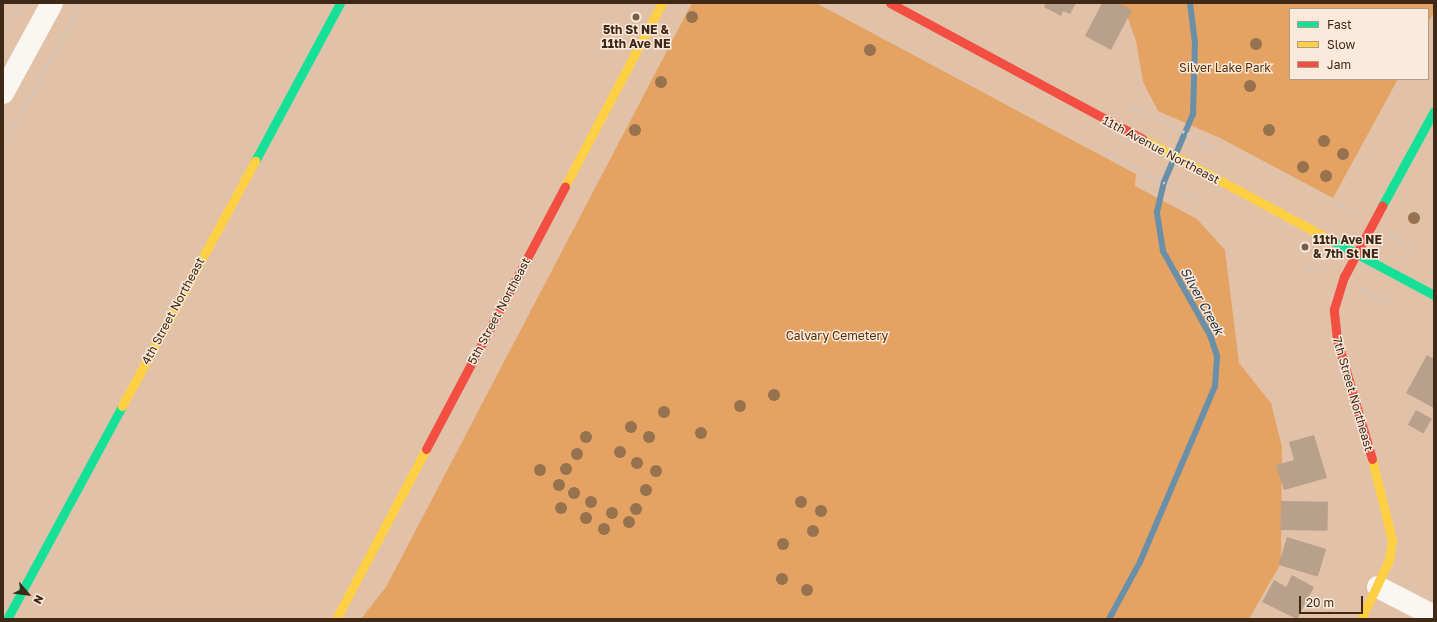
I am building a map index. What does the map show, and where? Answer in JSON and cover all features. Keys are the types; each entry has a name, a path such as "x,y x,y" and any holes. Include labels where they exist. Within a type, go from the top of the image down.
{"street":[{"path":"3,93 52,3"},
{"name":"4th Street Northeast","path":"6,619 340,3"},
{"name":"5th Street Northeast","path":"336,619 662,3"},
{"name":"11th Avenue Northeast","path":"890,3 1213,178 1434,295"},
{"name":"7th Street Northeast","path":"1361,619 1378,586 1389,560 1389,518 1335,324 1337,294 1356,253 1434,111"},
{"path":"1378,586 1434,616"}],"path":[{"path":"3,38 22,3"},
{"path":"3,148 81,3"},
{"path":"1129,104 1222,151"},
{"path":"1104,153 1199,200"}],"green space":[{"name":"Calvary Cemetery","path":"692,3 816,3 1136,174 1135,186 1197,219 1225,250 1239,363 1271,403 1282,447 1281,563 1249,619 361,619 386,587"},
{"name":"Silver Lake Park","path":"1107,3 1434,3 1434,12 1429,21 1429,8 1289,8 1289,80 1397,80 1333,198 1220,138 1158,111 1143,82 1136,41 1125,10"}],"building":[{"path":"1046,3 1076,3 1070,14 1063,11 1061,16 1044,7"},
{"path":"1102,3 1119,3 1132,10 1111,50 1085,36"},
{"path":"1427,355 1434,359 1434,408 1406,393"},
{"path":"1416,410 1432,419 1424,434 1408,425"},
{"path":"1314,435 1327,478 1284,490 1276,465 1294,460 1289,442"},
{"path":"1281,501 1328,502 1327,531 1280,530"},
{"path":"1287,537 1326,549 1318,577 1279,565"},
{"path":"1292,575 1314,587 1297,619 1262,602 1274,580 1286,587"}],"waterway":[{"name":"Silver Creek","path":"1109,619 1140,562 1215,386 1217,356 1211,337 1163,251 1157,212 1164,182 1193,114 1195,43 1190,3"}],"traffic: fast":[{"path":"255,161 340,3"},
{"path":"1382,206 1434,111"},
{"path":"1329,239 1434,295"},
{"path":"7,619 122,406"}],"traffic: slow":[{"path":"565,186 662,3"},
{"path":"1143,139 1329,239"},
{"path":"122,406 255,161"},
{"path":"336,619 426,449"},
{"path":"1361,619 1389,560 1392,540 1372,459"}],"traffic: jam":[{"path":"890,3 1143,139"},
{"path":"426,449 565,186"},
{"path":"1372,459 1337,340 1334,309 1344,277 1382,206"}],"place":[{"name":"5th St NE & 11th Ave NE","path":"636,17"},
{"name":"11th Ave NE & 7th St NE","path":"1305,247"}]}
